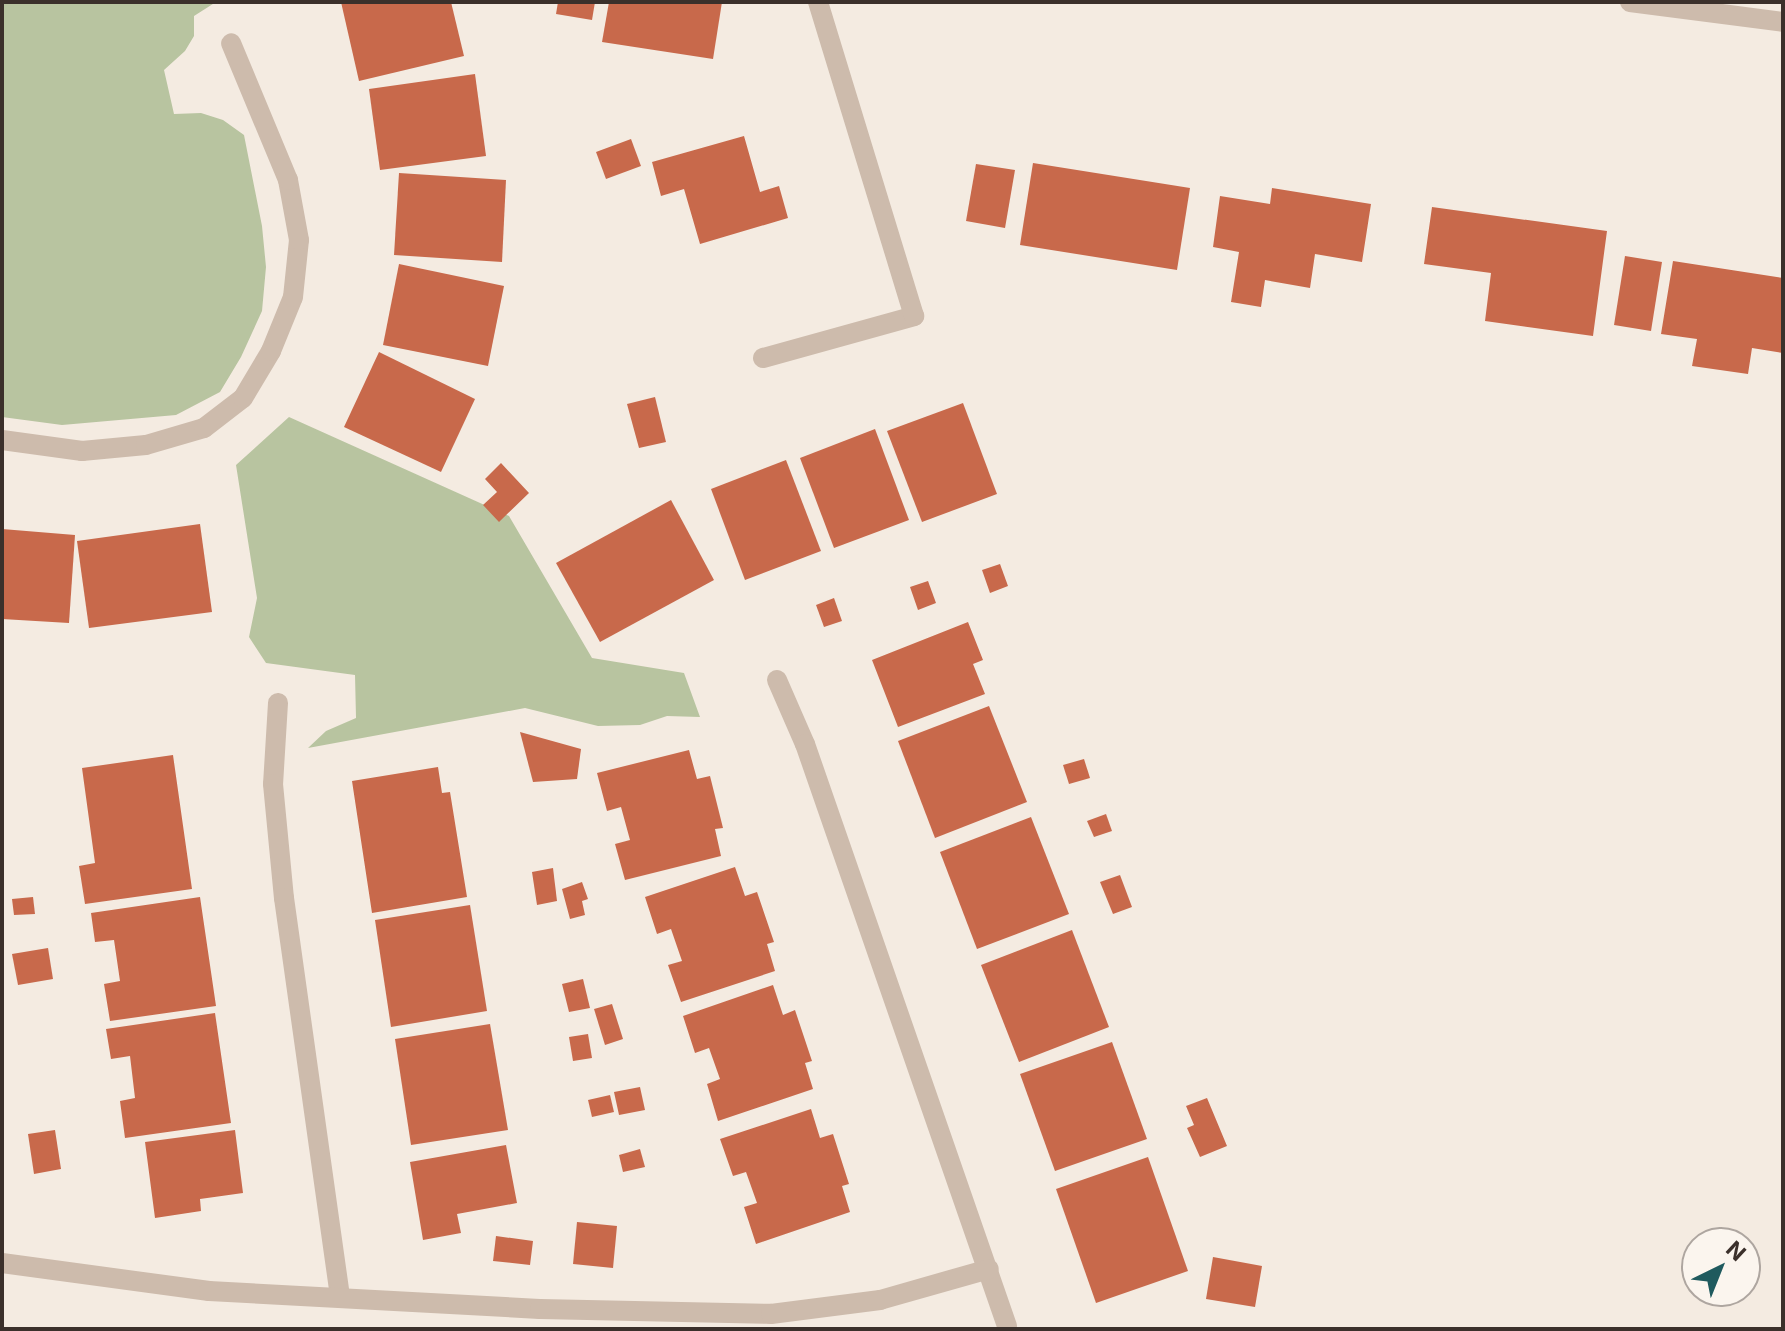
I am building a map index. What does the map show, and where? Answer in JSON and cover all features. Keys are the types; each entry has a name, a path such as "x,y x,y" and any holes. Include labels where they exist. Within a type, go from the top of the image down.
{"street":[{"path":"763,358 914,316 818,2"},
{"path":"1630,2 1783,22"},
{"path":"2,440 82,451 146,445 204,428 243,398 271,351 293,297 299,240 288,180 231,43"},
{"path":"777,680 805,744 1007,1326"},
{"path":"278,703 273,784 284,898 340,1297"},
{"path":"2,1263 209,1291 540,1309 771,1314 880,1300 989,1269"}],"green space":[{"path":"2,2 216,2 194,16 194,36 185,51 164,70 174,114 201,113 223,120 244,135 262,226 266,267 262,311 241,357 220,392 176,415 62,425 2,417"},
{"path":"289,417 509,516 592,658 684,673 700,717 667,716 640,725 598,726 525,708 308,748 326,731 356,718 355,675 266,663 249,637 257,598 236,465"}],"building":[{"path":"341,2 451,2 464,56 359,81"},
{"path":"558,2 595,2 592,20 556,14"},
{"path":"609,2 722,2 713,59 602,42"},
{"path":"475,74 486,156 380,170 369,89"},
{"path":"744,136 760,192 779,186 788,218 700,244 684,189 661,196 652,162"},
{"path":"631,139 641,166 606,179 596,152"},
{"path":"1033,163 1190,188 1177,270 1020,245"},
{"path":"976,164 1015,170 1005,228 966,221"},
{"path":"399,173 506,180 502,262 394,255"},
{"path":"1272,188 1371,204 1362,262 1315,254 1310,288 1265,280 1261,307 1231,302 1239,252 1213,247 1220,196 1270,204"},
{"path":"1432,207 1607,231 1593,336 1485,321 1491,273 1424,264"},
{"path":"1625,256 1662,262 1651,331 1614,325"},
{"path":"1673,261 1783,278 1783,353 1752,348 1748,374 1692,366 1697,339 1661,334"},
{"path":"399,264 504,286 488,366 383,345"},
{"path":"379,352 475,399 441,472 344,427"},
{"path":"655,397 666,442 639,448 627,404"},
{"path":"963,403 997,494 922,522 887,431"},
{"path":"875,429 909,520 834,548 800,458"},
{"path":"786,460 821,551 745,580 711,489"},
{"path":"501,463 529,493 499,522 483,505 497,492 485,479"},
{"path":"671,500 714,580 600,642 556,563"},
{"path":"200,524 212,612 89,628 77,541"},
{"path":"2,529 75,535 69,623 2,619"},
{"path":"1000,564 1008,586 990,593 982,570"},
{"path":"928,581 936,603 918,610 910,587"},
{"path":"834,598 842,621 824,627 816,605"},
{"path":"968,622 983,660 973,664 985,694 898,727 872,660"},
{"path":"989,706 1027,802 935,838 898,741"},
{"path":"520,732 581,749 577,779 533,782"},
{"path":"689,750 697,779 710,776 723,828 715,829 721,856 625,880 615,844 630,840 621,807 607,811 597,773"},
{"path":"173,755 192,889 85,904 79,866 95,863 82,768"},
{"path":"1084,759 1090,778 1069,784 1063,765"},
{"path":"438,767 442,793 450,792 467,897 372,913 352,781"},
{"path":"1106,814 1112,831 1094,837 1087,821"},
{"path":"1031,817 1069,914 977,949 940,852"},
{"path":"735,867 745,896 757,892 774,942 767,944 775,971 681,1002 668,965 682,961 671,929 657,934 645,897"},
{"path":"553,868 557,901 537,905 532,872"},
{"path":"1120,875 1132,907 1113,914 1100,882"},
{"path":"582,882 588,899 582,901 585,915 570,919 562,889"},
{"path":"33,897 35,914 14,915 12,899"},
{"path":"200,897 216,1006 110,1021 104,984 120,981 114,940 95,942 91,913"},
{"path":"470,905 487,1011 391,1027 375,920"},
{"path":"1072,930 1109,1027 1019,1062 981,965"},
{"path":"48,948 53,979 18,985 12,954"},
{"path":"583,979 590,1008 569,1012 562,984"},
{"path":"773,985 783,1015 795,1010 812,1061 805,1063 813,1089 718,1121 707,1084 720,1079 709,1048 695,1053 683,1016"},
{"path":"612,1004 623,1039 605,1045 594,1009"},
{"path":"215,1013 231,1123 125,1138 120,1101 135,1098 130,1056 111,1059 106,1029"},
{"path":"490,1024 508,1130 411,1145 395,1039"},
{"path":"588,1034 592,1058 573,1061 569,1037"},
{"path":"1112,1042 1147,1139 1055,1171 1020,1074"},
{"path":"640,1087 645,1110 619,1115 614,1092"},
{"path":"610,1095 614,1112 592,1117 588,1100"},
{"path":"1207,1098 1227,1146 1200,1157 1187,1128 1194,1125 1186,1106"},
{"path":"811,1109 820,1138 833,1134 849,1184 842,1186 850,1212 756,1244 744,1207 757,1203 746,1172 733,1176 720,1139"},
{"path":"55,1130 61,1169 34,1174 28,1134"},
{"path":"235,1130 243,1193 200,1199 201,1211 155,1218 145,1142"},
{"path":"506,1145 517,1203 457,1214 461,1233 423,1240 410,1162"},
{"path":"640,1149 645,1167 623,1172 619,1155"},
{"path":"1148,1157 1188,1271 1096,1303 1056,1189"},
{"path":"577,1222 617,1226 613,1268 573,1264"},
{"path":"496,1236 533,1241 530,1265 493,1261"},
{"path":"1213,1257 1262,1266 1255,1307 1206,1299"}]}
